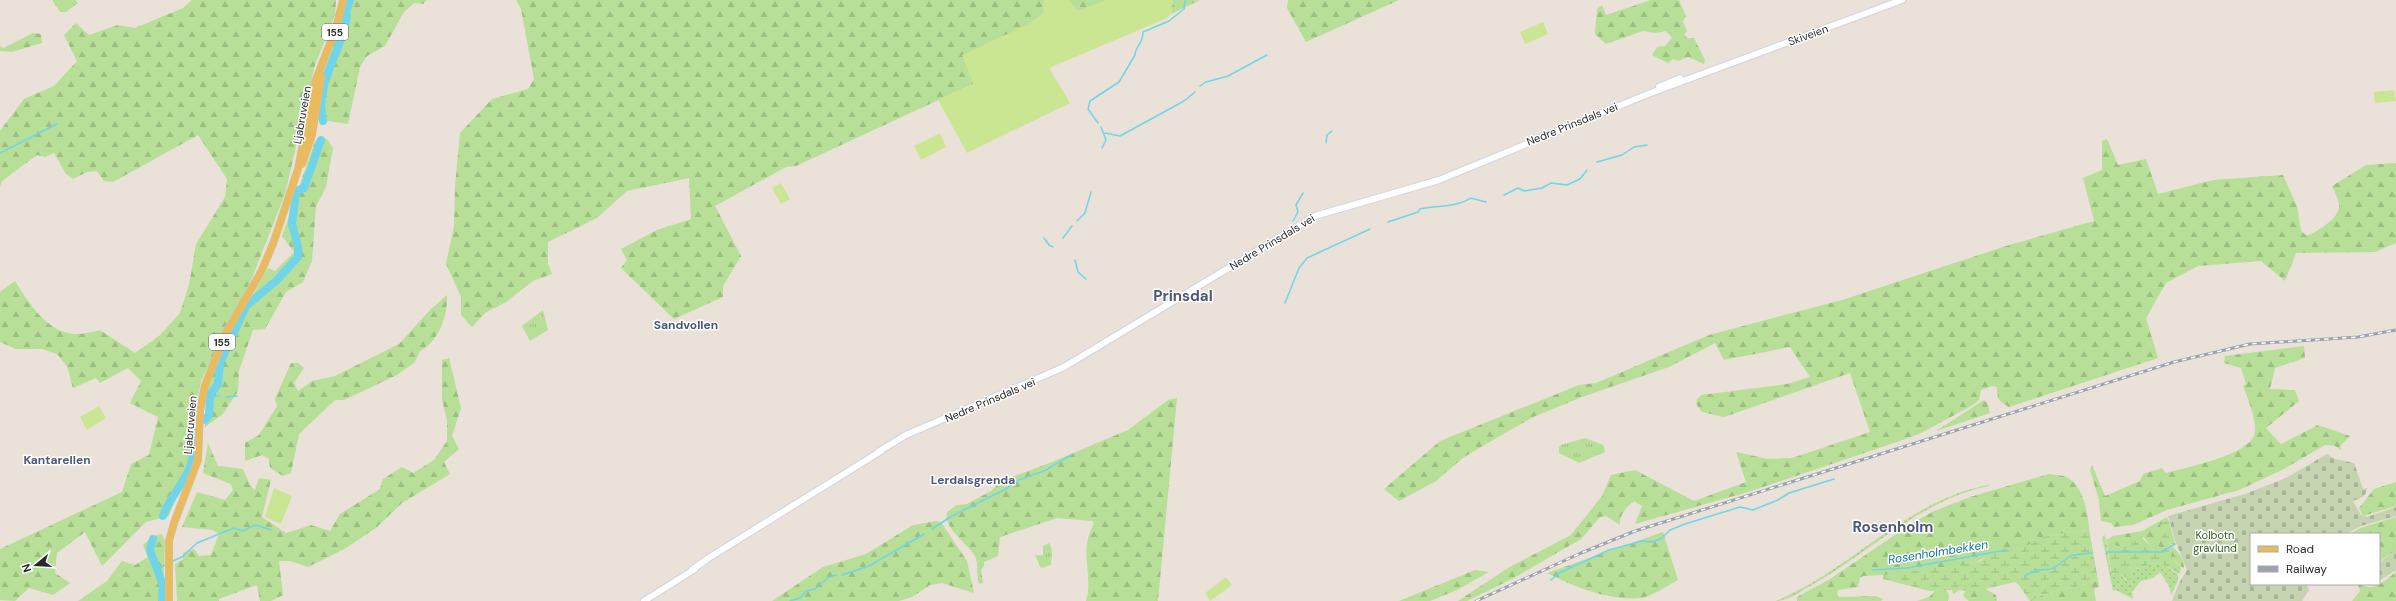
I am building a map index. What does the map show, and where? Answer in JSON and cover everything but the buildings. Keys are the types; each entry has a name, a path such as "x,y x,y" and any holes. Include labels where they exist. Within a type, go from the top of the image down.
{"main road":[{"name":"Ljabruveien","path":"169,601 170,541 174,523 198,460 200,411 205,385 227,331 266,262 298,169 313,90 338,22 343,0"},
{"name":"Skiveien","path":"1714,69 1902,0"},
{"name":"Nedre Prinsdals vei","path":"644,601 692,570 695,566 712,557 906,435 1068,364 1315,216 1439,180 1648,94 1714,69"}],"green space":[{"path":"52,0 75,0 78,3 66,12 60,12"},
{"path":"192,0 336,0 335,15 315,65 285,194 252,278 201,381 195,414 196,443 188,474 168,516 146,522 102,566 85,532 57,553 55,573 70,583 53,595 29,588 15,601 0,600 0,549 122,492 131,464 149,455 158,417 130,403 141,381 128,368 100,383 96,378 73,388 67,366 57,354 42,349 16,349 0,342 0,292 15,281 33,307 56,329 66,333 76,334 100,330 135,353 159,336 180,313 189,285 196,244 225,197 227,179 198,135 113,182 104,181 97,171 87,172 73,179 66,174 54,153 45,157 37,155 2,181 0,187 0,131 24,99 54,86 77,61 64,35 76,23 89,35 118,25 135,28 183,8"},
{"path":"346,0 427,0 423,4 414,3 404,12 385,46 367,56 360,67 348,124 316,119 324,67 344,14"},
{"path":"516,0 1043,0 1043,14 1031,23 973,84 796,166 786,167 715,206 741,256 723,286 723,297 674,319 621,268 627,260 621,249 657,230 691,219 689,178 627,191 597,218 548,242 548,264 552,274 533,281 506,302 485,313 472,327 461,315 461,297 446,264 454,226 455,186 460,133 492,99 528,89 534,79 521,9"},
{"path":"1043,0 1068,0 1078,11 1108,0 1173,0 1171,14 1165,19 1049,68 1070,103 967,153 938,100 973,84 962,55 1031,23 1043,14"},
{"path":"1068,0 1108,0 1078,11"},
{"path":"1173,0 1200,0 1171,14"},
{"path":"1288,0 1399,0 1306,42 1287,8"},
{"path":"1651,0 1679,0 1686,16 1683,22 1687,31 1684,35 1688,38 1694,38 1705,60 1704,64 1688,57 1678,61 1673,59 1668,63 1652,55 1657,47 1665,46 1672,38 1666,31 1655,33 1643,31 1606,44 1595,34 1597,9 1602,5 1606,15"},
{"path":"1543,22 1548,34 1525,44 1520,32"},
{"path":"33,33 41,34 42,43 12,52 0,51 0,46 4,48"},
{"path":"2394,90 2396,101 2375,103 2374,92"},
{"path":"940,133 946,147 921,160 914,146"},
{"path":"320,137 327,139 333,148 326,187 316,206 312,261 303,282 286,292 265,329 253,330 239,371 238,391 223,414 205,427 208,387 224,347 268,268 275,271 294,252 282,236 315,141"},
{"path":"2107,139 2118,165 2146,159 2158,194 2213,180 2283,175 2297,206 2301,231 2307,236 2328,223 2339,209 2337,197 2332,186 2366,165 2396,163 2396,243 2375,252 2296,253 2285,281 2261,261 2198,266 2166,283 2146,318 2158,358 2009,407 2002,403 1999,399 1997,387 1992,386 1981,390 1979,400 1973,405 1921,433 1748,492 1635,524 1642,506 1634,501 1624,512 1620,525 1606,516 1600,517 1581,539 1512,579 1467,601 1458,601 1508,568 1571,535 1602,496 1611,475 1635,470 1694,501 1746,482 1736,452 1768,459 1792,458 1870,432 1850,373 1724,417 1702,412 1696,404 1697,399 1701,395 1787,384 1810,377 1790,347 1724,360 1715,343 1669,367 1582,397 1533,417 1464,457 1436,481 1399,501 1384,489 1440,441 1579,385 1596,383 1709,335 1842,300 2006,246 2094,221 2083,178 2102,170 2102,141"},
{"path":"781,183 790,199 781,204 772,188"},
{"path":"447,295 446,311 441,327 437,335 427,347 420,351 415,362 397,375 344,400 335,400 299,434 291,473 283,476 270,468 269,459 262,455 245,461 245,443 259,435 277,406 275,399 291,363 298,363 304,368 294,383 298,391 312,381 335,376 399,344 430,310"},
{"path":"543,310 548,330 530,341 522,326"},
{"path":"2304,346 2305,358 2275,368 2270,389 2295,390 2299,401 2266,428 2281,444 2318,425 2350,436 2340,446 2341,450 2335,446 2325,445 2284,469 2239,490 2167,510 2133,525 2114,527 2111,523 2101,521 2099,500 2090,470 2092,465 2105,496 2140,481 2143,474 2162,468 2166,473 2218,459 2243,447 2252,439 2255,431 2254,420 2243,386 2246,384 2241,368 2224,363 2225,356"},
{"path":"449,358 461,408 452,436 459,449 444,462 450,474 402,503 377,527 346,548 308,567 290,561 279,561 283,595 271,601 260,601 257,585 219,599 219,601 177,601 175,564 183,559 183,553 194,549 199,556 211,555 219,534 213,530 182,527 197,492 225,500 233,490 231,484 203,473 208,443 218,466 243,469 250,485 255,490 259,478 271,480 262,517 286,533 311,525 330,531 340,514 380,489 383,479 402,467 413,473 434,460 447,441 447,420 442,400 442,360"},
{"path":"1177,398 1158,601 1086,601 1088,592 1087,543 1089,534 1094,524 1092,521 1057,518 1000,537 998,556 984,562 984,566 981,570 983,583 979,584 975,556 952,530 947,518 947,512 957,505 967,504 991,491 1001,481 1052,462 1128,430 1168,400"},
{"path":"1984,400 1987,402 1990,413 1936,431"},
{"path":"99,406 106,418 87,430 80,417"},
{"path":"1585,438 1603,445 1605,452 1579,463 1559,453 1559,447 1561,445"},
{"name":"Kolbotn gravlund","path":"2327,454 2335,459 2354,463 2363,489 2367,488 2361,498 2353,501 2361,515 2367,517 2396,507 2396,516 2361,526 2348,533 2250,533 2250,585 2307,585 2309,590 2302,601 2172,601 2179,583 2187,570 2175,540 2168,516 2245,494 2286,478"},
{"path":"2049,474 2064,476 2076,485 2086,507 2089,529 2042,537 2019,550 1987,556 1975,563 1903,574 1863,576 1860,578 1858,587 1838,590 1837,594 1839,597 1876,596 1883,599 1881,601 1797,601 1797,597 1830,579 1911,524 1934,511 1970,497"},
{"path":"2396,482 2396,506 2363,516 2359,508 2374,489"},
{"path":"1989,485 1941,502 1897,528 1833,572 1799,593 1790,598 1776,601 1803,588 1829,572 1906,520 1933,504 1960,492"},
{"path":"274,488 292,496 281,524 265,517"},
{"path":"2167,517 2168,519 2161,525 2161,531 2166,541 2180,555 2183,561 2184,569 2171,557 2172,549 2150,545 2144,537 2133,543 2122,542 2121,547 2107,543 2106,540 2113,536 2142,531"},
{"path":"2396,517 2396,550 2380,561 2380,533 2352,533 2360,528"},
{"path":"2168,519 2175,543 2173,545 2162,537 2160,532 2161,525"},
{"path":"937,521 941,522 967,561 974,593 942,583 930,585 912,597 899,601 772,601 823,567 866,554 913,525"},
{"path":"2089,529 2098,580 2045,594 2032,601 2030,601 2019,585 2015,582 1985,589 1971,587 1965,591 1960,590 1953,594 1952,590 1930,591 1883,579 1883,575 1975,563 1981,561 1996,547 2019,550 2042,537"},
{"path":"1663,532 1678,580 1643,598 1618,597 1594,592 1570,584 1547,573"},
{"path":"162,534 165,541 163,601 78,601 107,581 122,561 135,565 148,557 143,545 153,536"},
{"path":"2105,535 2111,573 2122,575 2126,580 2132,575 2131,570 2133,568 2141,569 2150,563 2164,565 2178,574 2178,581 2171,595 2169,586 2160,572 2153,578 2141,581 2132,592 2133,599 2116,590 2113,591 2102,537"},
{"path":"2141,537 2150,545 2172,549 2171,557 2181,567 2180,574 2164,565 2150,563 2142,569 2133,568 2131,570 2132,577 2128,580 2122,575 2111,573 2107,543 2121,547 2122,541 2129,541 2133,543"},
{"path":"1049,543 1052,550 1051,565 1041,568 1035,555 1043,555 1043,546"},
{"path":"2396,550 2396,570 2380,580 2380,562"},
{"path":"1475,570 1489,572 1457,590 1430,601 1399,601"},
{"path":"2396,572 2396,601 2352,601 2360,591 2358,585 2371,587 2380,585"},
{"path":"1226,577 1232,585 1210,601 1205,593"},
{"path":"2098,580 2099,587 2094,589 2096,601 2032,601 2045,594"},
{"path":"1971,587 1984,588 1996,595 1997,601 1969,601 1963,596 1967,589"},
{"path":"1946,590 1949,595 1948,601 1917,601 1929,597 1935,591"}],"waterway":[{"path":"347,9 350,0"},
{"path":"1098,123 1088,109 1090,101 1119,82 1135,55 1135,52 1142,40 1143,32 1169,21 1184,9 1185,0"},
{"path":"323,121 321,107 322,93 340,41 347,15"},
{"path":"1200,86 1206,82 1228,76 1267,55"},
{"path":"1105,133 1120,136 1184,101 1195,92"},
{"path":"0,153 57,124"},
{"path":"1101,127 1106,140 1102,148"},
{"path":"1326,143 1327,135 1332,131"},
{"path":"205,420 209,415 210,395 218,384 220,363 246,306 276,281 298,257 298,247 292,224 296,191 304,188 321,140"},
{"path":"1597,162 1622,155 1634,147 1647,145"},
{"path":"1504,195 1518,188 1524,191 1542,188 1551,183 1567,185 1580,179 1587,170"},
{"path":"1077,221 1085,213 1091,192"},
{"path":"1293,221 1298,212 1296,205 1303,193"},
{"path":"1388,222 1418,212 1420,209 1453,205 1471,198 1486,202"},
{"path":"1063,238 1072,226"},
{"path":"1285,303 1299,268 1307,258 1370,229"},
{"path":"1044,238 1049,245 1053,247"},
{"path":"1075,260 1078,272 1086,279"},
{"path":"210,397 220,396"},
{"path":"226,397 237,396"},
{"path":"163,516 190,467 194,440 197,431"},
{"path":"932,529 952,516 1006,489 1021,479 1048,469 1072,455"},
{"path":"1551,580 1559,573 1609,550 1642,541 1653,542 1662,538 1670,530 1685,524 1740,507 1753,510 1778,500 1789,493 1834,479"},
{"path":"173,561 182,557 197,543 234,528 242,531 256,525 271,530"},
{"path":"842,575 869,566 924,534"},
{"path":"153,539 150,550 163,585 162,601"},
{"name":"Rosenholmbekken","path":"2107,552 2162,552 2175,544"},
{"name":"Rosenholmbekken","path":"1873,570 1907,568 2006,550"},
{"name":"Rosenholmbekken","path":"2025,578 2026,575 2037,570 2052,569 2072,555 2092,553"},
{"path":"158,569 165,565"},
{"path":"790,601 800,598 806,591 815,589 829,577 836,575"}],"railway":[{"path":"1476,601 1581,553 1635,531 2174,362 2250,344 2358,337 2396,330"}],"district":[{"name":"Prinsdal","path":"1183,296"},
{"name":"Sandvollen","path":"686,325"},
{"name":"Kantarellen","path":"57,460"},
{"name":"Lerdalsgrenda","path":"973,480"},
{"name":"Rosenholm","path":"1893,527"}]}
